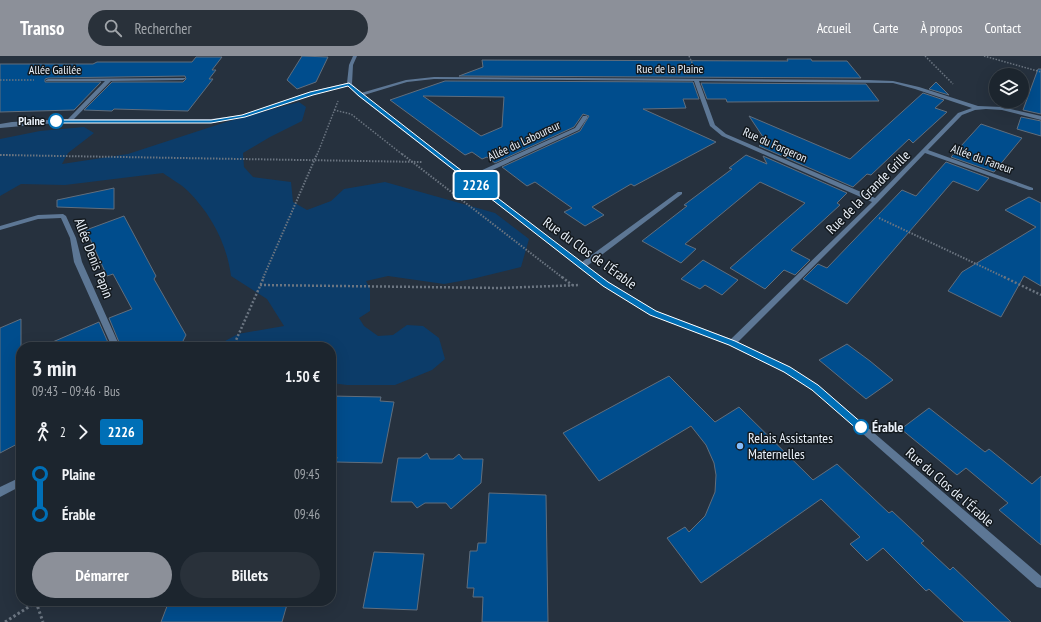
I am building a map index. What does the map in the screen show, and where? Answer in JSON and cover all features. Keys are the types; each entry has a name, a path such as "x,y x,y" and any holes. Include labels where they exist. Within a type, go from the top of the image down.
{"street":[{"path":"0,126 69,121 211,121 243,116 311,94 349,84 351,65 355,56"},
{"name":"Rue de la Plaine","path":"360,95 406,81 434,78 868,81 893,82 917,88 977,108"},
{"name":"Allée Galilée","path":"48,80 182,79"},
{"name":"Rue du Forgeron","path":"696,79 713,126 724,135 876,201"},
{"path":"69,121 110,80"},
{"name":"Rue du Clos de l'Érable","path":"349,84 360,95 446,163 583,265 606,284 653,313 732,343 787,370 815,387 1041,583"},
{"name":"Rue de la Grande Grille","path":"732,343 876,201 960,114 977,108 1012,110 1041,118"},
{"name":"Allée du Laboureur","path":"468,179 577,129 585,117"},
{"name":"Allée du Faneur","path":"925,150 1031,189"},
{"path":"583,265 680,193"},
{"name":"Allée Denis Papin","path":"0,228 38,217 64,216 73,238 78,262 114,342"},
{"path":"0,492 16,484"}],"path":[{"path":"925,56 959,90 951,99"},
{"path":"984,56 1041,72"},
{"name":"Allée Galilée","path":"0,80 48,80"},
{"path":"235,342 315,160 341,94 338,87"},
{"path":"334,110 352,114 572,285"},
{"path":"0,155 446,163"},
{"path":"866,211 1041,295"},
{"path":"260,285 500,288 606,284"},
{"path":"5,622 31,606"},
{"path":"38,606 43,622"}],"shaded area":[{"path":"299,102 306,107 302,121 243,153 244,167 253,177 291,182 293,202 307,210 331,201 344,189 385,182 495,213 529,239 521,267 444,284 388,276 366,281 370,289 370,311 359,318 364,326 378,336 393,335 407,325 423,326 439,338 445,359 432,370 395,385 336,384 336,342 223,342 238,334 284,326 267,299 231,276 222,241 204,209 188,191 163,173 65,185 21,184 0,196 0,139 40,131 84,127 94,133 68,153 62,164 128,154 226,122"}],"building":[{"path":"302,56 328,57 316,82 297,89 287,80"},
{"path":"196,57 222,57 212,70 216,70 209,79 213,79 188,111 114,109 112,111 84,110 112,82 183,82 186,79 185,76 48,78 45,79 45,82 101,82 74,110 0,112 0,64 192,62"},
{"path":"787,59 847,61 861,78 459,76 483,67 482,60 788,61"},
{"path":"1038,69 1041,69 1041,114 1023,110 1024,108 1029,108 1029,94"},
{"path":"445,81 693,82 699,99 683,99 686,108 643,109 716,142 634,186 631,184 592,207 604,215 585,226 564,212 572,208 535,182 527,186 502,167 580,131 589,116 583,114 574,127 495,163 487,157 482,159 472,152 465,155 390,100","holes":["423,96 504,97 502,127 481,136"]},
{"path":"936,82 949,95 929,89"},
{"path":"701,83 866,84 879,101 727,102 726,99 707,99"},
{"path":"923,93 944,100 935,108 947,112 913,143 909,139 871,175 867,174 853,187 759,146 765,140 749,116 850,159"},
{"path":"1021,117 1041,121 1041,136 1017,129"},
{"path":"981,124 1022,138 994,172 951,157"},
{"path":"746,155 767,164 763,156 847,193 837,203 840,205 791,250 810,260 795,275 784,270 765,289 730,268 805,203 760,182 685,244 696,249 681,263 642,241 687,206 684,205 732,169 729,168"},
{"path":"946,162 989,178 978,191 953,181 847,304 803,279 818,264 827,268 902,190 916,196"},
{"path":"114,188 114,209 57,207 57,200"},
{"path":"1029,197 1041,203 1041,286 1024,276 1001,317 948,291 962,272 1036,227 1005,210"},
{"path":"124,216 156,276 154,279 186,335 182,342 119,342 109,318 132,309 113,274 107,276 86,230"},
{"path":"703,260 738,280 722,295 705,285 700,289 681,279"},
{"path":"21,319 21,342 16,342 16,445 0,453 0,328"},
{"path":"99,322 108,342 53,342"},
{"path":"847,344 893,380 866,399 819,360"},
{"path":"669,376 715,422 739,407 813,480 837,464 889,513 892,511 924,541 921,543 950,570 953,567 1011,622 964,622 929,589 926,591 883,548 867,561 850,544 860,537 821,499 701,583 667,538 685,527 689,532 705,516 715,492 716,475 714,463 706,445 691,426 599,481 563,433"},
{"path":"336,396 381,397 380,401 394,402 382,463 336,462"},
{"path":"929,408 985,452 989,449 1032,484 1041,476 1041,545 999,510 1008,503 966,468 957,475 901,429"},
{"path":"427,453 430,459 453,459 459,454 463,459 483,459 481,483 451,509 446,503 425,503 417,508 412,502 391,502 398,458 420,458"},
{"path":"489,493 546,495 548,622 482,622 483,597 473,597 474,588 467,588 470,551 477,551 478,543 486,543"},
{"path":"374,552 424,554 417,610 363,608"},
{"path":"167,606 287,606 282,622 161,622"}],"bus line":[{"name":"2226","path":"56,121 211,121 243,116 311,94 349,84 360,95 446,163 583,265 606,284 653,313 732,343 787,370 815,387 861,427"}],"place":[{"name":"Plaine","path":"56,121"},
{"name":"Érable","path":"861,427"},
{"name":"Relais Assistantes Maternelles","path":"740,446"}]}
